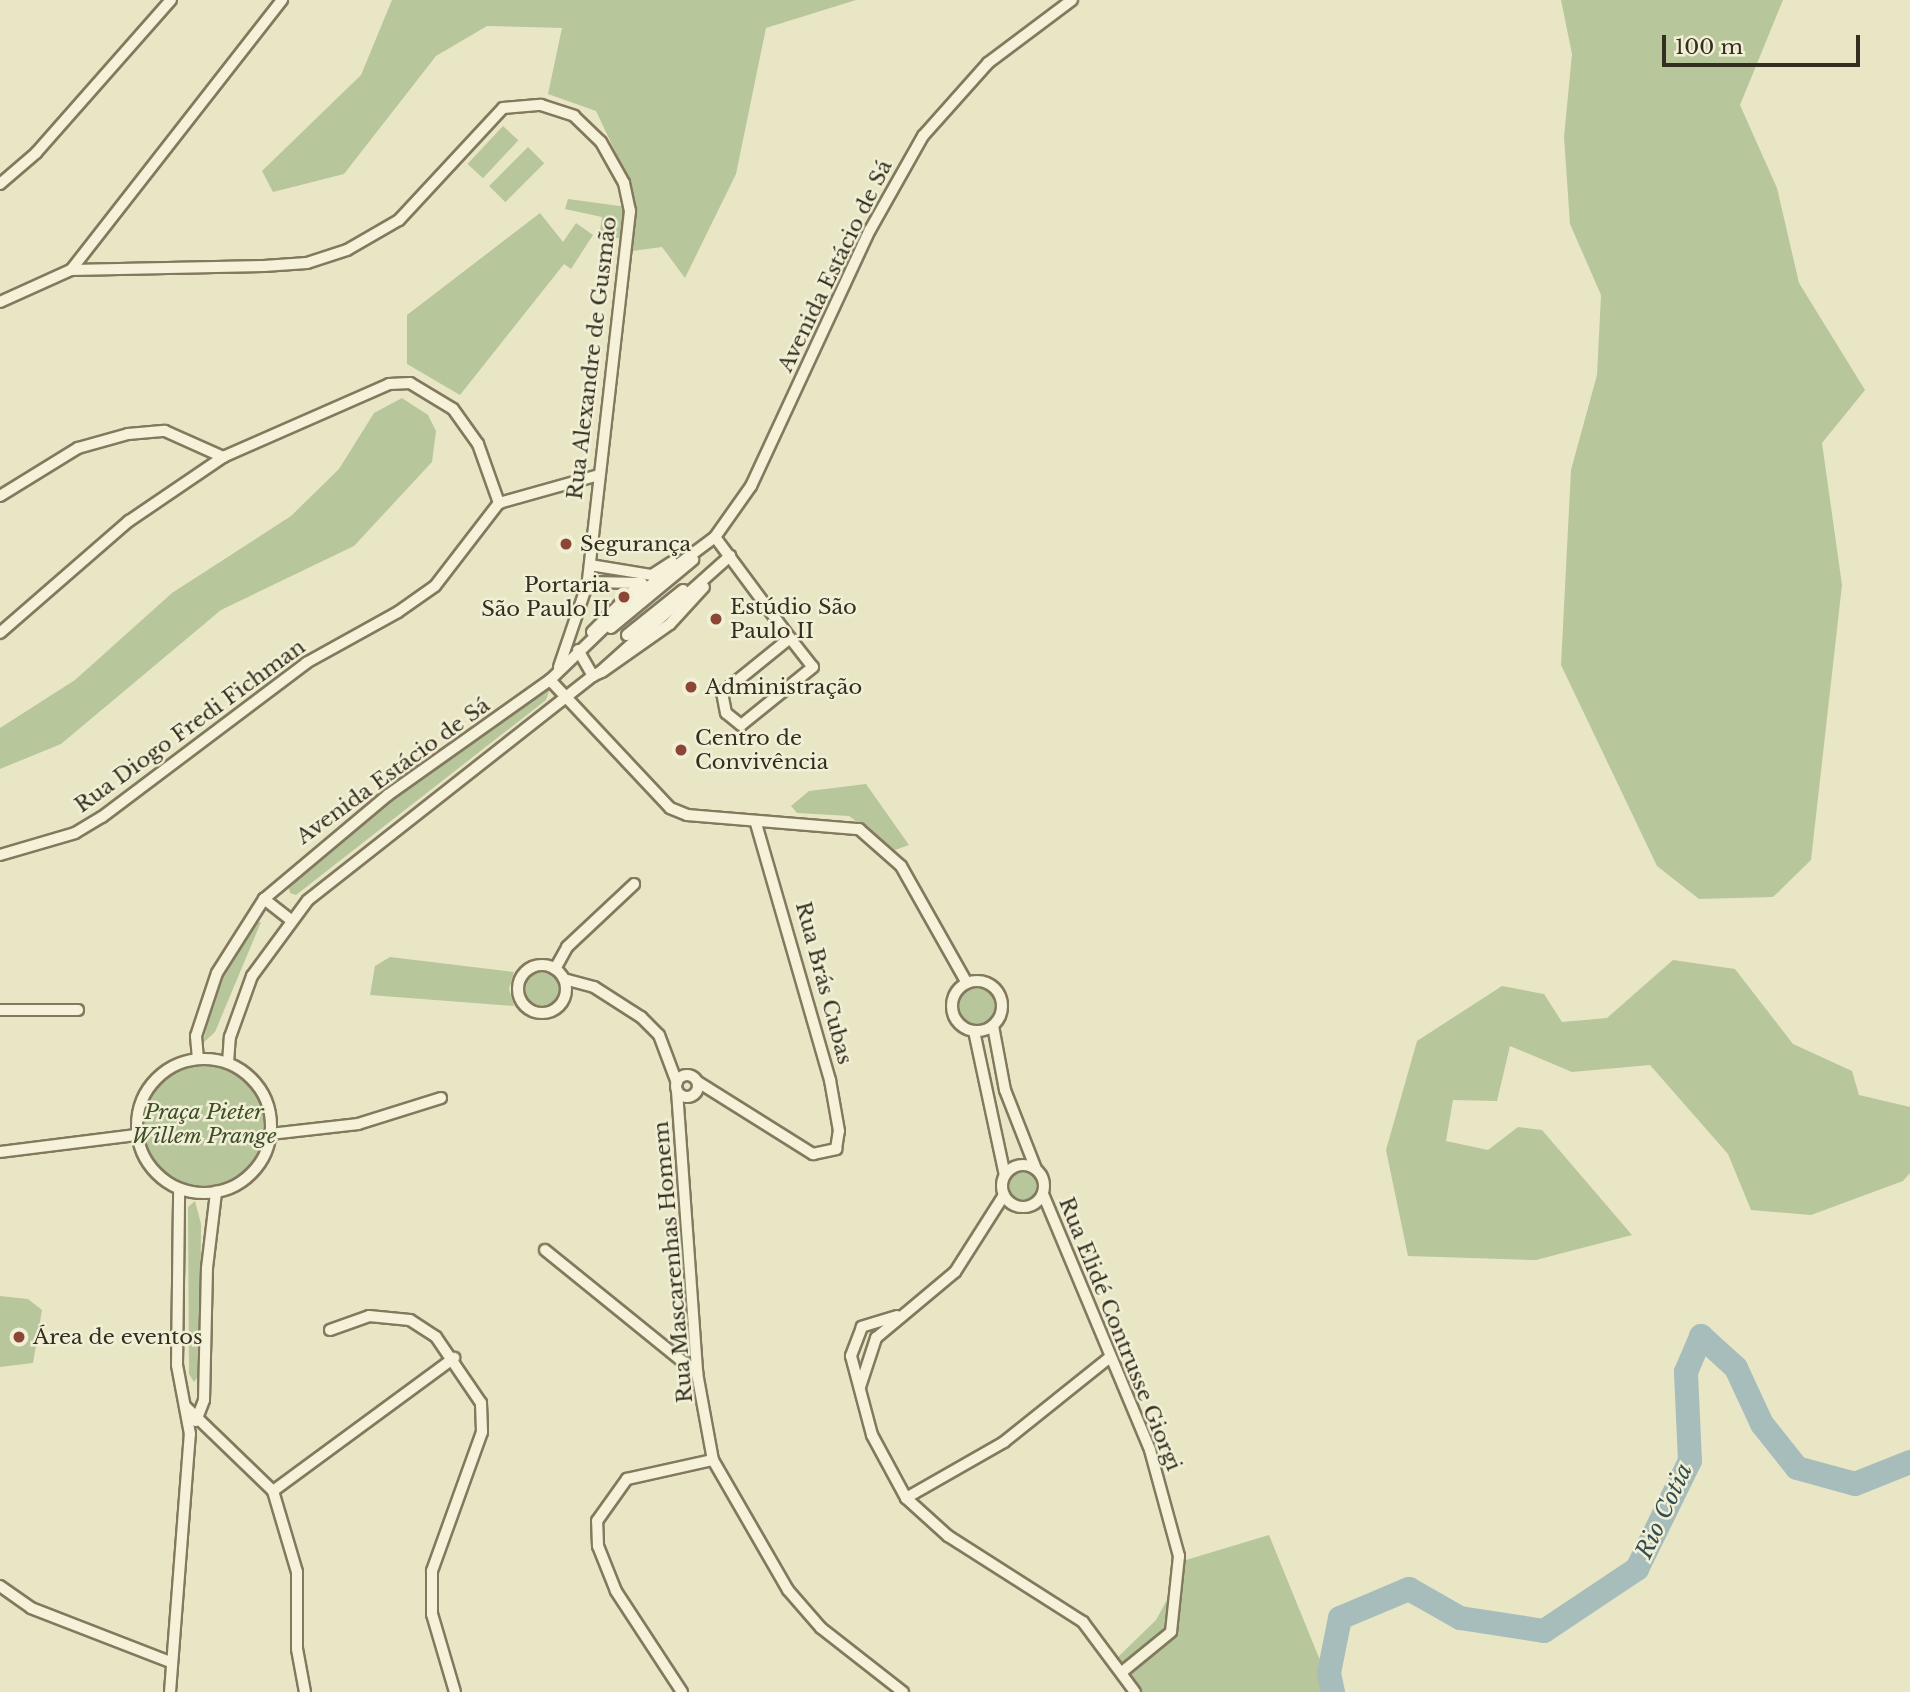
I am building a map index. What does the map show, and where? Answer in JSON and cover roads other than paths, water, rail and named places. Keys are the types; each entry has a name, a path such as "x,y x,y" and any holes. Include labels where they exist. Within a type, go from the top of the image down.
{"street":[{"path":"0,184 36,153 171,0"},
{"path":"71,270 282,0"},
{"name":"Avenida Estácio de Sá","path":"581,648 684,572 708,543 751,486 870,230 923,136 988,63 1072,0"},
{"name":"Rua Alexandre de Gusmão","path":"0,302 71,270 275,265 347,250 399,220 503,108 559,108 601,142 624,183 630,211 595,476 588,582 553,676"},
{"path":"0,633 129,521 223,457 368,389 410,383 453,408 478,444 499,503 595,476"},
{"path":"0,496 78,448 128,435 165,431 223,457"},
{"name":"Rua Diogo Fredi Fichman","path":"0,855 75,833 102,817 306,663 398,612 435,586 499,503"},
{"path":"708,543 730,556 813,667 741,725 726,713 722,693 790,638"},
{"name":"Avenida Estácio de Sá","path":"198,1059 196,1036 217,973 264,899 388,795 553,676 639,585 708,543"},
{"name":"Avenida Estácio de Sá","path":"228,1063 230,1037 252,976 291,920 406,821 564,698 670,624 730,556"},
{"path":"590,565 652,575"},
{"name":"Avenida Estácio de Sá","path":"596,675 637,627 712,576"},
{"path":"588,582 639,585"},
{"path":"581,648 596,675"},
{"path":"553,676 564,698 670,808 756,822 837,823 868,835 901,866 967,982"},
{"name":"Rua Brás Cubas","path":"698,1082 799,1147 830,1153 839,1140 830,1080 756,822"},
{"path":"560,974 526,971 520,997 539,1013 562,1002 560,974 567,947 634,884"},
{"path":"264,899 291,920"},
{"name":"Rua Mascarenhas Homem","path":"560,974 594,987 641,1017 659,1035 677,1087 697,1373 713,1460 788,1590 821,1628 903,1692"},
{"path":"967,982 983,981 997,991 1002,1005 993,1026 1005,1090 1043,1194 1020,1208 1004,1195"},
{"path":"967,982 952,1008 962,1026 974,1031 993,1026"},
{"path":"0,1010 78,1010"},
{"path":"860,1387 876,1338 897,1316 955,1272 1004,1195 1005,1175 974,1031"},
{"path":"198,1059 228,1063 263,1094 270,1134 251,1174 216,1192 179,1189 154,1171 137,1135 139,1109 152,1083 174,1066 198,1059"},
{"path":"689,1075 698,1082 692,1097 677,1087 689,1075"},
{"path":"270,1134 358,1124 441,1098"},
{"path":"0,1152 137,1135"},
{"path":"1005,1175 1016,1166 1036,1169"},
{"path":"170,1692 170,1662 190,1434 177,1364 179,1189"},
{"path":"190,1434 199,1416 216,1192"},
{"name":"Rua Elidé Contrusse Giorgi","path":"1043,1194 1150,1450 1179,1556 1171,1632 1122,1672"},
{"path":"545,1250 697,1373"},
{"path":"330,1330 369,1316 410,1320 454,1359 481,1404 482,1432 432,1571 432,1614 455,1692"},
{"path":"897,1316 857,1334 851,1356 872,1435 906,1498 948,1536 1083,1622 1135,1692"},
{"path":"906,1498 1004,1442 1110,1357"},
{"path":"273,1491 454,1359"},
{"path":"185,1406 199,1416 273,1491 298,1572 297,1649 305,1692"},
{"path":"682,1692 616,1591 598,1546 597,1521 628,1479 713,1460"},
{"path":"0,1586 31,1608 170,1662"}],"waterway":[{"name":"Rio Cotia","path":"1333,1692 1329,1673 1340,1618 1409,1589 1460,1618 1544,1631 1637,1569 1690,1461 1686,1372 1701,1336 1736,1368 1762,1424 1797,1468 1855,1484 1910,1462"}],"place":[{"name":"Segurança","path":"566,544"},
{"name":"Portaria São Paulo II","path":"624,597"},
{"name":"Estúdio São Paulo II","path":"716,619"},
{"name":"Administração","path":"691,687"},
{"name":"Centro de Convivência","path":"681,750"},
{"name":"Área de eventos","path":"19,1337"}],"park label":[{"name":"Praça Pieter Willem Prange","path":"204,1124"}]}
